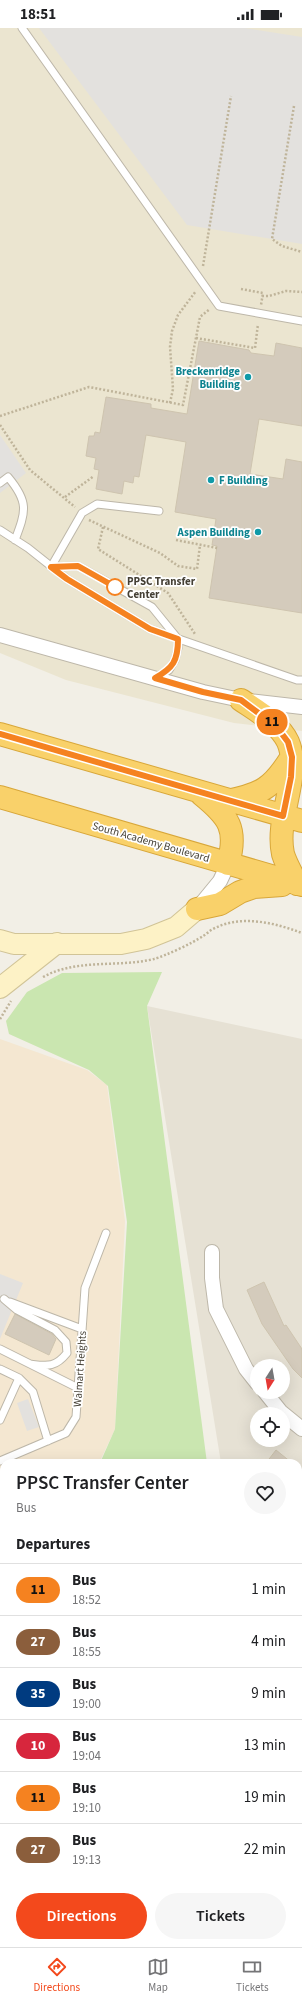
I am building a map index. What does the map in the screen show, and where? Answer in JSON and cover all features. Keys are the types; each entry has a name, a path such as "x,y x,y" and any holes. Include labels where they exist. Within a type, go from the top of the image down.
{"highway":[{"path":"197,909 220,904 240,892 254,887 299,885 283,854 281,834 292,819 292,757 288,742 276,726 241,700"},
{"path":"0,734 292,819"},
{"path":"227,801 249,796 266,788 278,778 292,757"},
{"path":"200,792 212,802 228,820 232,834 233,847 228,864"},
{"name":"South Academy Boulevard","path":"0,797 299,885"}],"street":[{"path":"0,635 203,692 241,700 302,707"},
{"path":"0,940 14,944 121,944 146,939 176,927 197,909 220,881 228,864"},
{"path":"0,988 57,943"},
{"path":"212,1252 212,1278 216,1309 250,1374"},
{"path":"271,1399 281,1412 302,1428"}],"lane":[{"path":"22,28 219,306 259,312 302,321"},
{"path":"0,483 8,477 19,490 25,505 24,517 15,540"},
{"path":"51,567 82,513 97,504 159,511"},
{"path":"0,530 67,579 150,629 297,680 302,680"},
{"path":"51,567 78,566 152,607 178,639 178,648 172,665 169,670 155,678"},
{"name":"Walmart Heights","path":"5,1459 66,1433 76,1417 85,1288 106,1233"},
{"path":"2,1299 82,1330"},
{"path":"2,1299 17,1310 54,1330 66,1342 67,1353 60,1361 49,1366 30,1364"},
{"path":"0,1349 78,1388"},
{"path":"0,1369 18,1378 33,1392 48,1441"},
{"path":"0,1420 18,1378"}],"path":[{"path":"0,416 89,387 183,405 200,317 212,307 202,268 232,96"},
{"path":"294,106 272,239 282,246 302,252"},
{"path":"170,403 174,389 170,347 172,331 178,315 203,282"},
{"path":"196,338 255,348 259,312 263,293 241,289"},
{"path":"262,296 269,296 286,291 302,292"},
{"path":"0,425 30,470 77,508"},
{"path":"65,497 94,476"},
{"path":"88,519 160,553 178,566 197,569 200,546"},
{"path":"103,526 98,549 168,593 198,638"},
{"path":"176,540 200,546 217,548"}],"shaded area":[{"path":"0,28 302,28 302,731 234,723 66,680 0,653"},
{"path":"39,28 245,28 302,37 302,244 187,225"},
{"path":"0,435 26,473 0,493"},
{"path":"147,1006 302,1039 302,1459 220,1459"},
{"path":"0,1039 87,1070 107,1085 125,1221 115,1429 101,1459 0,1459"},
{"path":"0,1274 23,1283 0,1339"},
{"path":"28,1399 39,1427 27,1431 17,1403"}],"green space":[{"path":"162,972 147,1006 206,1459 102,1459 115,1429 127,1222 108,1086 89,1070 9,1034 6,1021 27,992 62,973"}],"building":[{"path":"199,341 249,350 251,353 274,356 276,343 302,348 302,426 259,419 250,474 283,479 286,459 302,462 302,613 209,598 217,546 212,545 216,519 175,512 186,442 146,435 139,477 134,476 133,483 124,481 122,494 96,489 99,470 94,469 96,458 86,456 89,436 94,436 95,432 100,433 106,397 151,404 151,408 187,414"},
{"path":"264,1282 284,1326 286,1325 302,1349 302,1378 293,1369 290,1365 290,1359 286,1359 262,1324 247,1290"},
{"path":"15,1314 52,1334 56,1339 49,1355 5,1334"},
{"path":"276,1450 287,1459 269,1459"}],"bus line":[{"name":"11","path":"0,734 283,816 291,777 292,757 288,742 276,726 241,700 203,692 155,678 169,670 175,660 178,648 178,639 150,629 67,579 51,567 78,566 117,588"}],"place":[{"name":"Breckenridge Building","path":"248,377"},
{"name":"F Building","path":"211,480"},
{"name":"Aspen Building","path":"258,532"},
{"name":"PPSC Transfer Center","path":"115,587"}]}
